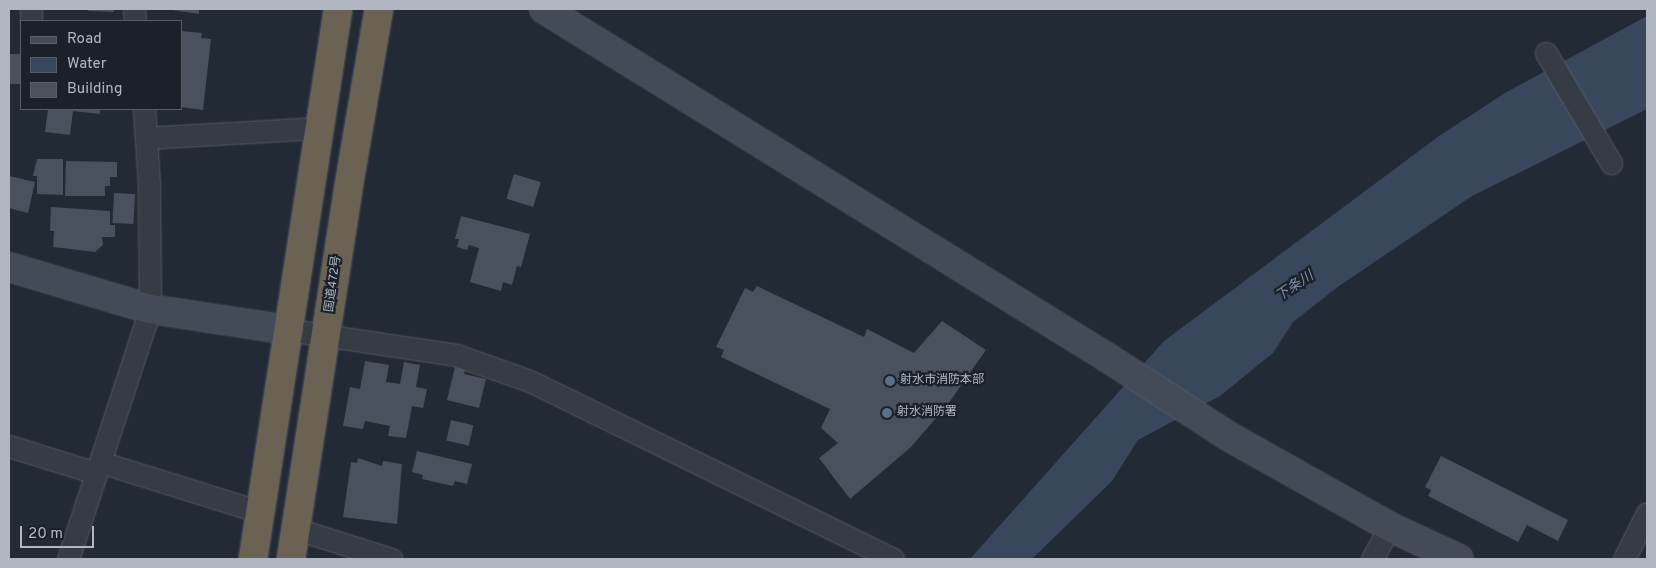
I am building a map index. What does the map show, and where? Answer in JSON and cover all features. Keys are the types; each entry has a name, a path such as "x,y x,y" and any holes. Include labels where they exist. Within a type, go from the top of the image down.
{"highway":[{"path":"253,559 338,9"},
{"name":"国道472号","path":"292,559 379,9"}],"street":[{"path":"544,9 1108,358 1228,436 1390,527 1460,559"},
{"path":"1546,53 1608,159"},
{"path":"68,559 150,308 144,110"},
{"path":"146,138 320,128"},
{"path":"9,267 150,308 456,355 530,381 892,559"},
{"path":"9,446 98,467 260,512"},
{"path":"1624,559 1644,526"},
{"path":"1372,559 1390,527"},
{"path":"296,529 391,559"}],"water":[{"name":"下条川","path":"1647,16 1647,109 1472,196 1339,286 1293,322 1273,353 1220,396 1138,440 1112,481 1032,559 970,559 1164,341 1439,136 1505,93"}],"building":[{"path":"88,9 114,9 114,12 88,11"},
{"path":"165,9 199,9 199,14"},
{"path":"182,31 202,33 201,38 211,39 203,110 182,107"},
{"path":"9,54 20,54 20,84 9,84"},
{"path":"48,110 100,110 100,114 73,111 70,135 45,132"},
{"path":"37,159 63,159 63,195 37,194 37,176 33,176"},
{"path":"66,161 117,162 117,177 110,177 110,186 105,186 105,196 65,196"},
{"path":"514,174 541,182 533,207 506,199"},
{"path":"9,176 35,182 28,213 9,208"},
{"path":"114,193 135,194 133,224 112,223"},
{"path":"51,207 110,211 110,225 115,225 115,237 102,237 103,245 95,252 53,247 54,231 50,231"},
{"path":"461,216 530,234 521,267 517,266 512,285 503,282 501,291 470,282 479,248 469,245 467,250 457,247 459,239 455,239"},
{"path":"757,286 864,337 867,329 914,353 942,321 986,350 948,404 911,447 850,499 819,458 838,443 821,428 830,409 721,357 724,350 716,347 745,288 753,292"},
{"path":"365,361 389,365 386,382 400,384 404,362 420,365 416,387 427,389 423,408 412,406 406,438 388,436 390,426 365,421 363,429 343,426 350,387 360,389"},
{"path":"455,367 465,370 464,374 486,379 479,408 447,400"},
{"path":"451,420 473,425 469,446 446,440"},
{"path":"417,451 472,464 467,484 455,481 453,486 422,479 423,475 412,472"},
{"path":"1441,456 1568,520 1558,541 1527,525 1518,542 1428,496 1431,490 1425,487"},
{"path":"358,458 382,466 383,461 402,464 397,524 343,517 351,462 357,463"}],"place":[{"name":"射水市消防本部","path":"890,381"},
{"name":"射水消防署","path":"887,413"}]}
